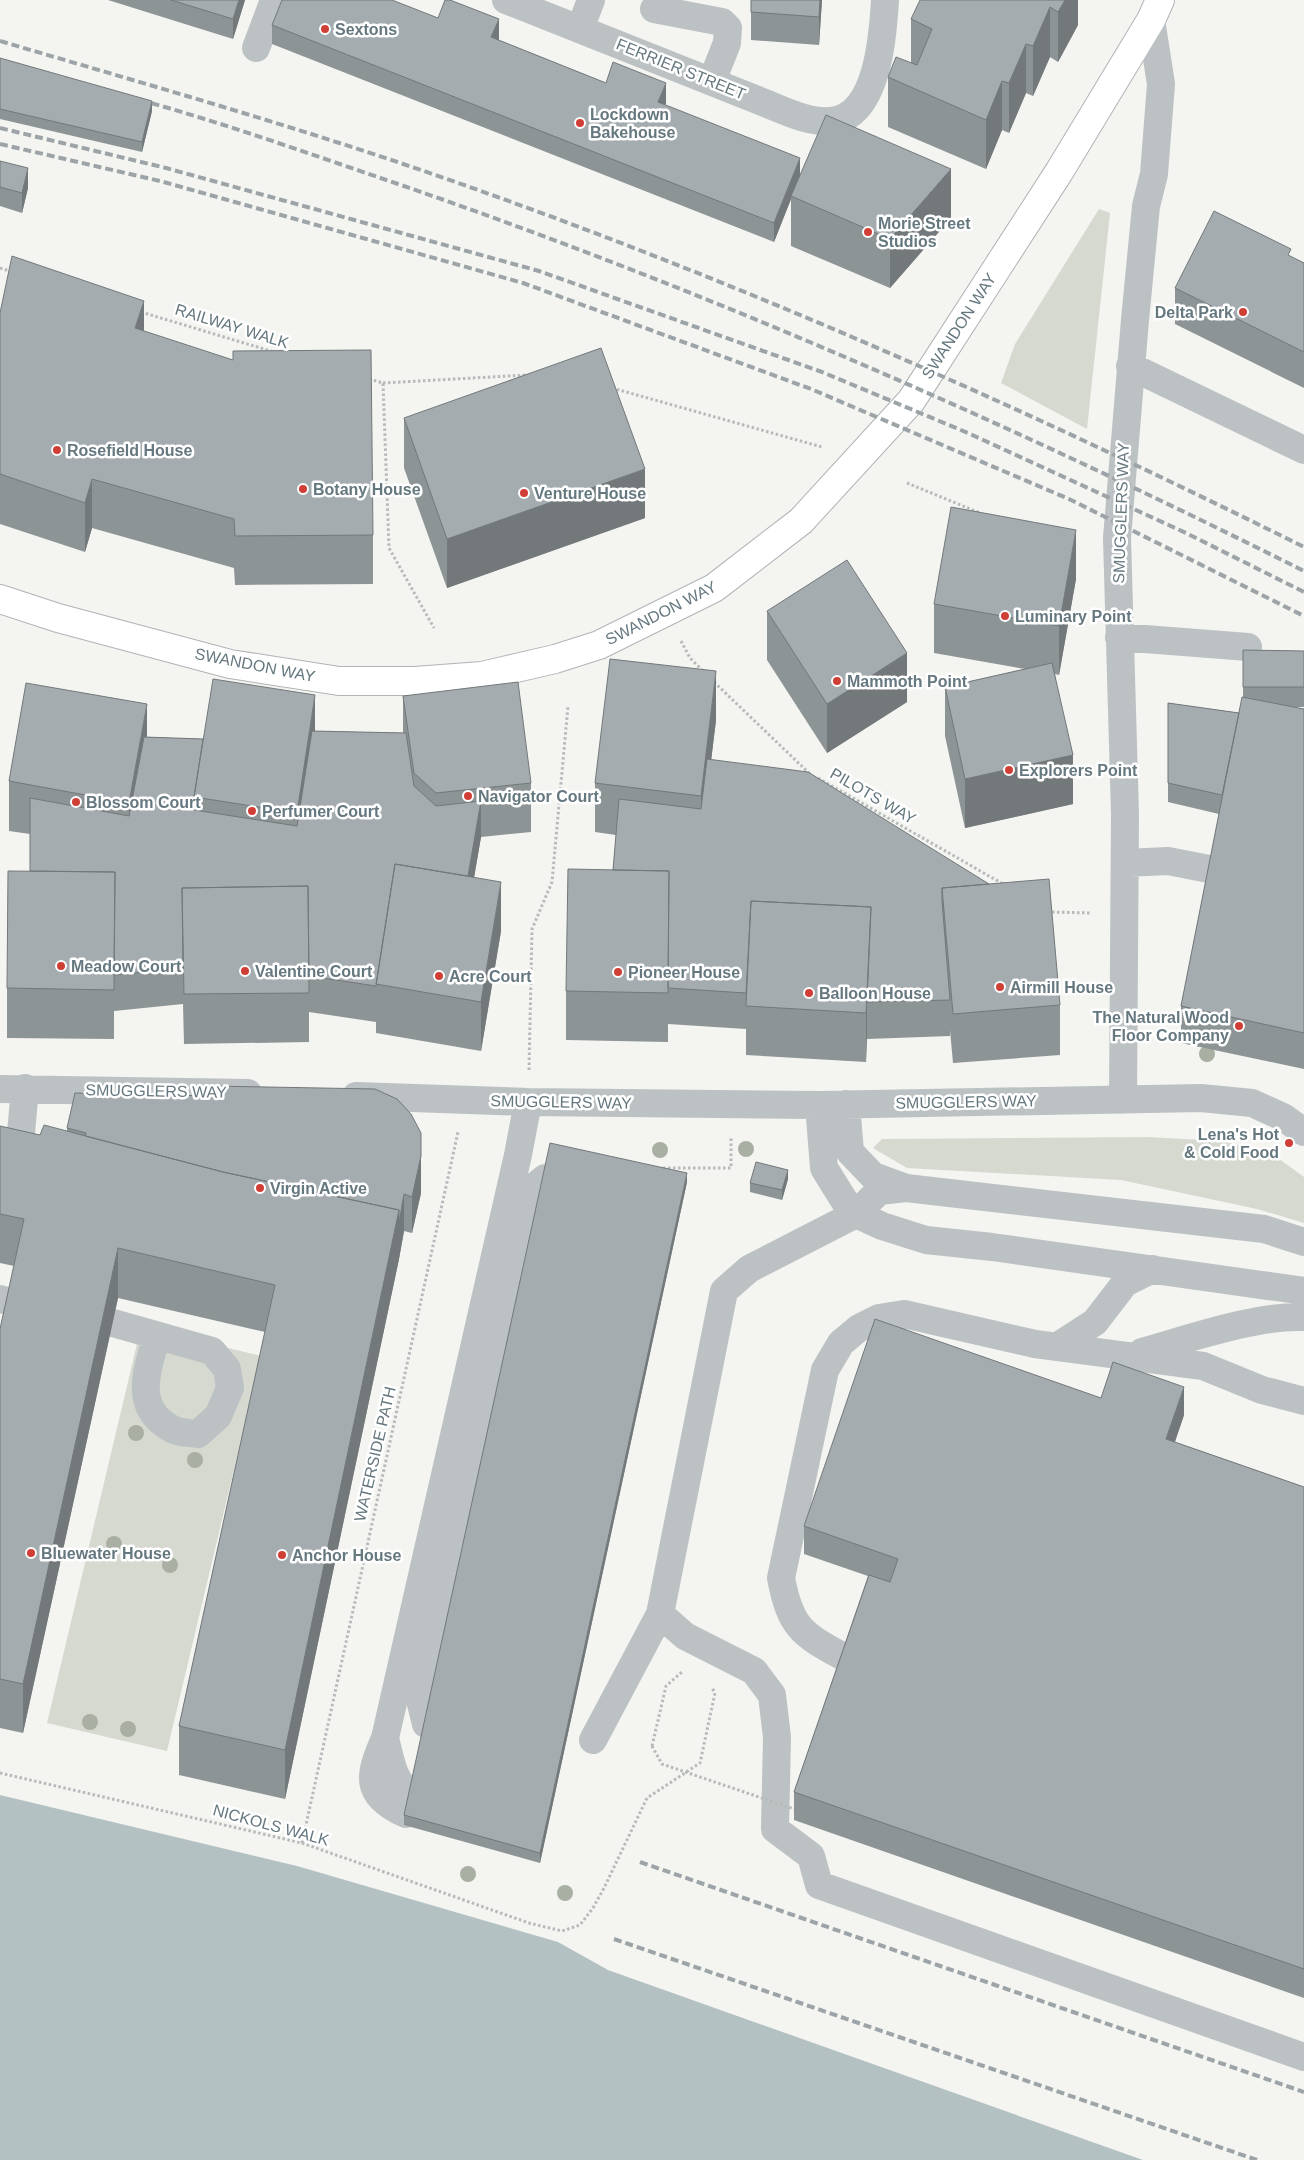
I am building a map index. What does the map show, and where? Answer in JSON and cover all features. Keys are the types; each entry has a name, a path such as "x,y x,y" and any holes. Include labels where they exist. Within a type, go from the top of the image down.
{"highway":[{"name":"SWANDON WAY","path":"0,599 58,618 230,664 340,681 415,681 482,676 555,659 599,645 714,588 801,521 911,400 1059,172 1156,10"}],"street":[{"path":"256,48 274,0"},
{"name":"FERRIER STREET","path":"506,0 804,118 832,121 846,118 857,108 868,90 875,73 883,25 884,0"},
{"path":"580,29 591,0"},
{"path":"654,9 722,22 728,28 727,43 712,81"},
{"name":"SMUGGLERS WAY","path":"1122,1100 1125,863 1116,538 1130,366 1146,206 1154,174 1161,84 1156,10"},
{"path":"1130,366 1304,450"},
{"path":"1120,637 1248,647"},
{"path":"1125,863 1168,861 1209,869"},
{"path":"13,1089 20,1144 13,1178"},
{"name":"SMUGGLERS WAY","path":"13,1089 272,1094"},
{"name":"SMUGGLERS WAY","path":"332,1095 528,1102 819,1105 1201,1098 1252,1103 1283,1117 1304,1132"},
{"path":"408,1805 390,1807 379,1796 372,1781 373,1766 385,1738 516,1165 528,1102"},
{"path":"846,1104 850,1152 873,1176 906,1188 1264,1229 1304,1242"},
{"path":"819,1105 824,1168 847,1205 856,1214 882,1226 926,1240 1153,1269 1304,1291"},
{"path":"426,1724 421,1704 534,1187 545,1178"},
{"path":"593,1740 660,1614 724,1291 749,1269 856,1214 879,1192 906,1188"},
{"path":"1058,1346 1095,1322 1125,1283 1153,1269"},
{"path":"850,1660 810,1638 798,1626 786,1605 781,1578 825,1370 840,1343 859,1328 879,1318 904,1314 998,1336 1203,1366 1262,1390 1304,1401"},
{"path":"1132,1355 1238,1326 1294,1316 1304,1317"},
{"path":"113,1323 157,1336"},
{"path":"660,1614 685,1636 754,1671 772,1695 777,1737 775,1829 810,1856 818,1885 1304,2057"}],"path":[{"path":"0,268 19,274"},
{"name":"RAILWAY WALK","path":"139,311 278,354"},
{"path":"364,378 383,383 531,375"},
{"path":"383,383 389,548 434,628"},
{"path":"604,387 860,458"},
{"path":"907,483 988,516"},
{"name":"PILOTS WAY","path":"665,612 690,658 806,772 1010,888"},
{"path":"528,1102 532,929 552,882 568,706"},
{"path":"1044,907 1052,912 1124,915"},
{"name":"WATERSIDE PATH","path":"302,1843 466,1100"},
{"path":"654,1168 731,1168 731,1104"},
{"path":"690,1673 682,1671 666,1686 652,1746 662,1764 798,1810"},
{"name":"NICKOLS WALK","path":"0,1773 302,1843 529,1923 562,1931 580,1925 593,1908 647,1798 700,1763 715,1694 710,1685"}],"shaded area":[{"path":"1099,209 1110,213 1087,429 1001,383 1015,344"},
{"path":"1148,1137 1221,1141 1271,1153 1304,1177 1304,1223 1257,1209 1121,1180 907,1168 873,1148 882,1139"},
{"path":"141,1327 261,1356 167,1751 47,1723"},
{"path":"0,1795 297,1866 558,1942 608,1970 1143,2160 0,2160"}],"building":[{"path":"171,0 239,0 233,19"},
{"path":"282,0 392,0 438,18 445,0 450,0 499,19 491,37 606,83 613,62 666,83 658,102 800,158 774,223 272,25"},
{"path":"751,0 820,0 819,17 751,12"},
{"path":"920,0 1065,0 1058,12 1050,7 1033,46 1026,44 1009,83 1002,81 986,120 888,77 896,57 917,65 932,29 911,19"},
{"path":"0,58 152,101 142,142 0,109"},
{"path":"826,115 951,169 890,239 791,196"},
{"path":"0,161 28,168 22,193 0,187"},
{"path":"1214,211 1291,249 1288,255 1304,263 1304,352 1175,288"},
{"path":"12,256 144,301 135,328 233,360 233,351 371,350 373,535 235,536 234,519 92,479 85,503 0,474 0,313"},
{"path":"601,348 645,469 447,539 404,418"},
{"path":"951,507 1076,530 1059,626 934,604"},
{"path":"847,560 907,653 827,704 767,611"},
{"path":"1243,650 1304,651 1304,687 1243,687"},
{"path":"610,659 716,671 701,796 595,783"},
{"path":"1052,663 1073,755 965,779 945,687"},
{"path":"213,679 315,695 297,813 194,797"},
{"path":"518,682 531,783 436,793 414,773 403,696"},
{"path":"26,683 147,704 129,803 9,781"},
{"path":"1242,697 1304,709 1304,1033 1181,1006"},
{"path":"1168,703 1239,713 1222,795 1168,783"},
{"path":"312,731 406,733 414,786 436,806 481,801 468,876 395,864 376,986 309,976 308,886 182,888 183,968 114,975 115,872 30,871 30,798 129,816 144,737 203,739 194,797 194,810 297,826"},
{"path":"707,759 808,772 989,884 942,888 950,1000 867,1002 871,907 751,901 746,993 668,988 669,871 613,870 619,799 701,809"},
{"path":"395,864 501,882 481,1002 376,984"},
{"path":"568,869 669,871 668,993 566,991"},
{"path":"8,871 115,872 114,990 7,988"},
{"path":"1049,879 1060,1005 953,1014 942,888"},
{"path":"308,886 309,993 184,994 182,888"},
{"path":"751,901 871,907 866,1013 746,1006"},
{"path":"212,1086 375,1089 397,1099 411,1114 421,1133 421,1156 412,1197 404,1194 399,1223 399,1210 223,1172 85,1136 86,1133 67,1128 75,1093 210,1096"},
{"path":"44,1125 223,1172 399,1210 285,1750 179,1726 275,1285 118,1248 23,1684 0,1679 0,1329 24,1219 0,1214 0,1126 40,1135"},
{"path":"550,1143 687,1173 540,1853 404,1815"},
{"path":"756,1162 788,1170 782,1190 750,1183"},
{"path":"875,1319 1101,1398 1113,1362 1184,1387 1166,1439 1304,1487 1304,1969 794,1792 869,1575 890,1582 898,1559 804,1526"}],"railway":[{"path":"0,41 223,107 389,159 554,218 664,260 772,303 987,396 1199,495 1304,547"},
{"path":"140,100 237,129 514,225 744,315 858,362 971,412 1304,571"},
{"path":"0,128 166,168 539,271 822,372 968,433 1186,533 1304,592"},
{"path":"0,144 160,181 523,283 811,389 1069,499 1304,616"},
{"path":"640,1862 1304,2092"},
{"path":"614,1939 1257,2160"}],"place":[{"name":"Sextons","path":"325,29"},
{"name":"Lockdown Bakehouse","path":"580,123"},
{"name":"Morie Street Studios","path":"868,232"},
{"name":"Delta Park","path":"1243,312"},
{"name":"Rosefield House","path":"57,450"},
{"name":"Botany House","path":"303,489"},
{"name":"Venture House","path":"524,493"},
{"name":"Luminary Point","path":"1005,616"},
{"name":"Mammoth Point","path":"837,681"},
{"name":"Explorers Point","path":"1009,770"},
{"name":"Navigator Court","path":"468,796"},
{"name":"Blossom Court","path":"76,802"},
{"name":"Perfumer Court","path":"252,811"},
{"name":"Meadow Court","path":"61,966"},
{"name":"Valentine Court","path":"245,971"},
{"name":"Pioneer House","path":"618,972"},
{"name":"Acre Court","path":"439,976"},
{"name":"Airmill House","path":"1000,987"},
{"name":"Balloon House","path":"809,993"},
{"name":"The Natural Wood Floor Company","path":"1239,1026"},
{"name":"Lena's Hot & Cold Food","path":"1289,1143"},
{"name":"Virgin Active","path":"260,1188"},
{"name":"Bluewater House","path":"31,1553"},
{"name":"Anchor House","path":"282,1555"}]}
